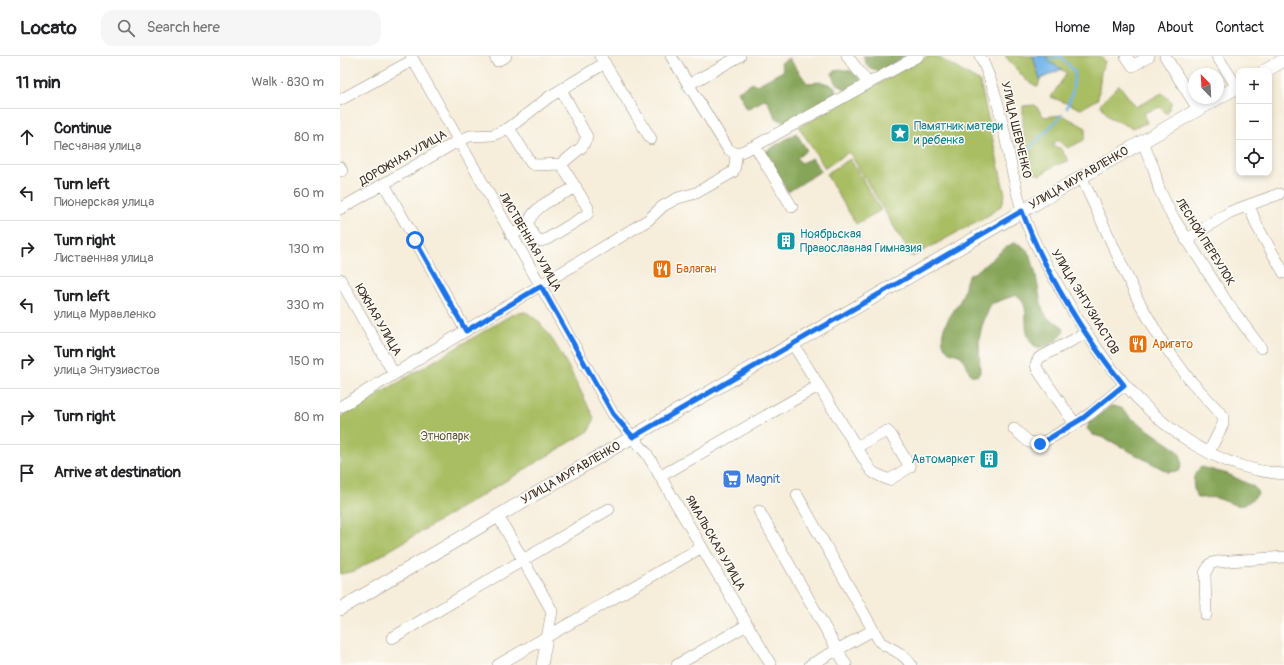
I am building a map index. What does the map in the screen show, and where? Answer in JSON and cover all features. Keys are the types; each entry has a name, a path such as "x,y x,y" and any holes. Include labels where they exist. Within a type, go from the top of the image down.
{"main road":[{"path":"1269,68 1281,59"},
{"name":"УЛИЦА МУРАВЛЕНКО","path":"1224,95 1236,88"},
{"name":"УЛИЦА МУРАВЛЕНКО","path":"340,609 633,437 1208,104"}],"street":[{"path":"494,56 497,61 506,56"},
{"path":"671,56 728,148 736,154"},
{"path":"688,85 740,56"},
{"path":"847,56 868,83"},
{"path":"736,154 755,146 918,56"},
{"name":"УЛИЦА ШЕВЧЕНКО","path":"980,56 999,102 1022,211"},
{"path":"1126,56 1133,66 1149,56"},
{"path":"1165,56 1198,110"},
{"path":"1218,56 1236,84"},
{"path":"340,100 412,58"},
{"name":"ЛИСТВЕННАЯ УЛИЦА","path":"412,58 613,414 633,437"},
{"path":"602,60 651,139"},
{"name":"ДОРОЖНАЯ УЛИЦА","path":"340,209 458,141 470,136 493,135 510,128 602,60"},
{"path":"510,128 531,163 535,165 561,164 582,147 587,137 561,90"},
{"name":"ЛЕСНОЙ ПЕРЕУЛОК","path":"1142,141 1154,169 1166,206 1186,240 1226,301 1261,348"},
{"path":"755,146 792,207"},
{"path":"340,407 648,220 663,206 678,198 696,193 733,172 736,166 736,154"},
{"path":"561,164 576,187 588,208 588,213 547,239 541,241 536,238 528,226 529,218 538,208 576,187"},
{"path":"1082,176 1138,300 1161,338 1189,379 1223,416 1223,424 1209,452"},
{"path":"384,184 466,331"},
{"path":"1186,240 1230,212 1279,194"},
{"path":"1249,205 1257,226 1284,273"},
{"name":"УЛИЦА ЭНТУЗИАСТОВ","path":"1022,211 1029,230 1047,266 1086,333 1103,359 1136,399 1164,423 1209,452 1250,468 1284,474"},
{"path":"511,235 528,226"},
{"name":"ЮЖНАЯ УЛИЦА","path":"340,279 344,294 394,374"},
{"path":"1074,424 1037,369 1036,364 1039,358 1086,333"},
{"path":"793,344 856,447 874,473 889,480 910,467 891,434 887,431 856,447"},
{"path":"1014,429 1029,442 1040,444 1074,424 1124,385"},
{"path":"661,476 818,386"},
{"name":"ЯМАЛЬСКАЯ УЛИЦА","path":"633,437 647,454 661,476 771,665"},
{"path":"797,495 880,642 906,657 911,665"},
{"path":"392,638 609,509"},
{"path":"759,511 846,665"},
{"path":"498,516 552,611 542,665"},
{"path":"498,665 702,547"},
{"path":"1206,615 1205,573 1210,564 1216,562 1284,557"},
{"path":"684,664 747,625"},
{"path":"810,665 873,630"}],"green space":[{"path":"863,56 905,56 879,72 867,66"},
{"path":"929,56 936,56 980,82 1005,195 1002,205 989,215 912,257 849,152 825,168 799,127"},
{"path":"1005,56 1033,56 1040,79 1038,87 1026,80"},
{"path":"1047,56 1101,56 1105,62 1101,72 1098,99 1081,109 1051,97 1067,73 1047,61"},
{"path":"789,58 807,83 822,82 834,86 838,95 786,123 776,118 766,99 747,109 738,91 753,83 757,85 783,71 781,63"},
{"path":"839,69 851,71 862,80 846,90 837,83 832,73"},
{"path":"1119,85 1136,107 1162,93 1172,102 1167,114 1160,107 1144,113 1147,123 1132,128 1109,117 1100,104"},
{"path":"1035,105 1044,117 1062,115 1086,128 1084,140 1068,148 1057,140 1052,146 1060,148 1069,161 1055,165 1040,175 1027,169 1031,152 1023,138 1023,106"},
{"path":"796,133 807,150 797,158 801,163 812,158 821,171 788,192 765,152"},
{"path":"850,159 881,210 856,224 826,174"},
{"path":"1013,243 1022,246 1028,252 1032,261 1045,314 1047,317 1058,323 1064,331 1062,335 1052,344 1044,347 1035,347 1028,336 1025,308 1021,299 1016,295 991,304 982,326 979,340 980,373 977,376 971,375 962,357 949,352 946,349 942,335 947,322 962,297 968,276 980,269"},
{"name":"Этнопарк","path":"525,312 535,318 564,359 594,418 589,431 355,571 340,574 340,417 513,314"},
{"path":"1110,406 1122,409 1130,417 1176,449 1182,460 1179,471 1168,472 1105,438 1093,435 1087,429 1089,423"},
{"path":"1201,467 1228,474 1254,487 1258,494 1252,500 1242,505 1216,498 1197,498 1193,481 1195,474"}],"water":[{"path":"1033,56 1047,56 1047,61 1062,69 1040,79"}],"waterway":[{"path":"1047,61 1060,56 1075,72 1072,93 1067,108"},
{"path":"1025,153 1062,115"}],"place":[{"name":"Памятник матери и ребенка","path":"900,133"},
{"name":"Ноябрьская Православная Гимназия","path":"786,241"},
{"name":"Балаган","path":"662,269"},
{"name":"Аригато","path":"1138,344"},
{"name":"Автомаркет","path":"989,459"},
{"name":"Magnit","path":"732,479"}],"route":[{"path":"415,240 466,331 541,286 613,414 633,437 1022,211 1029,230 1063,295 1096,349 1124,385 1091,413 1040,444"}]}
